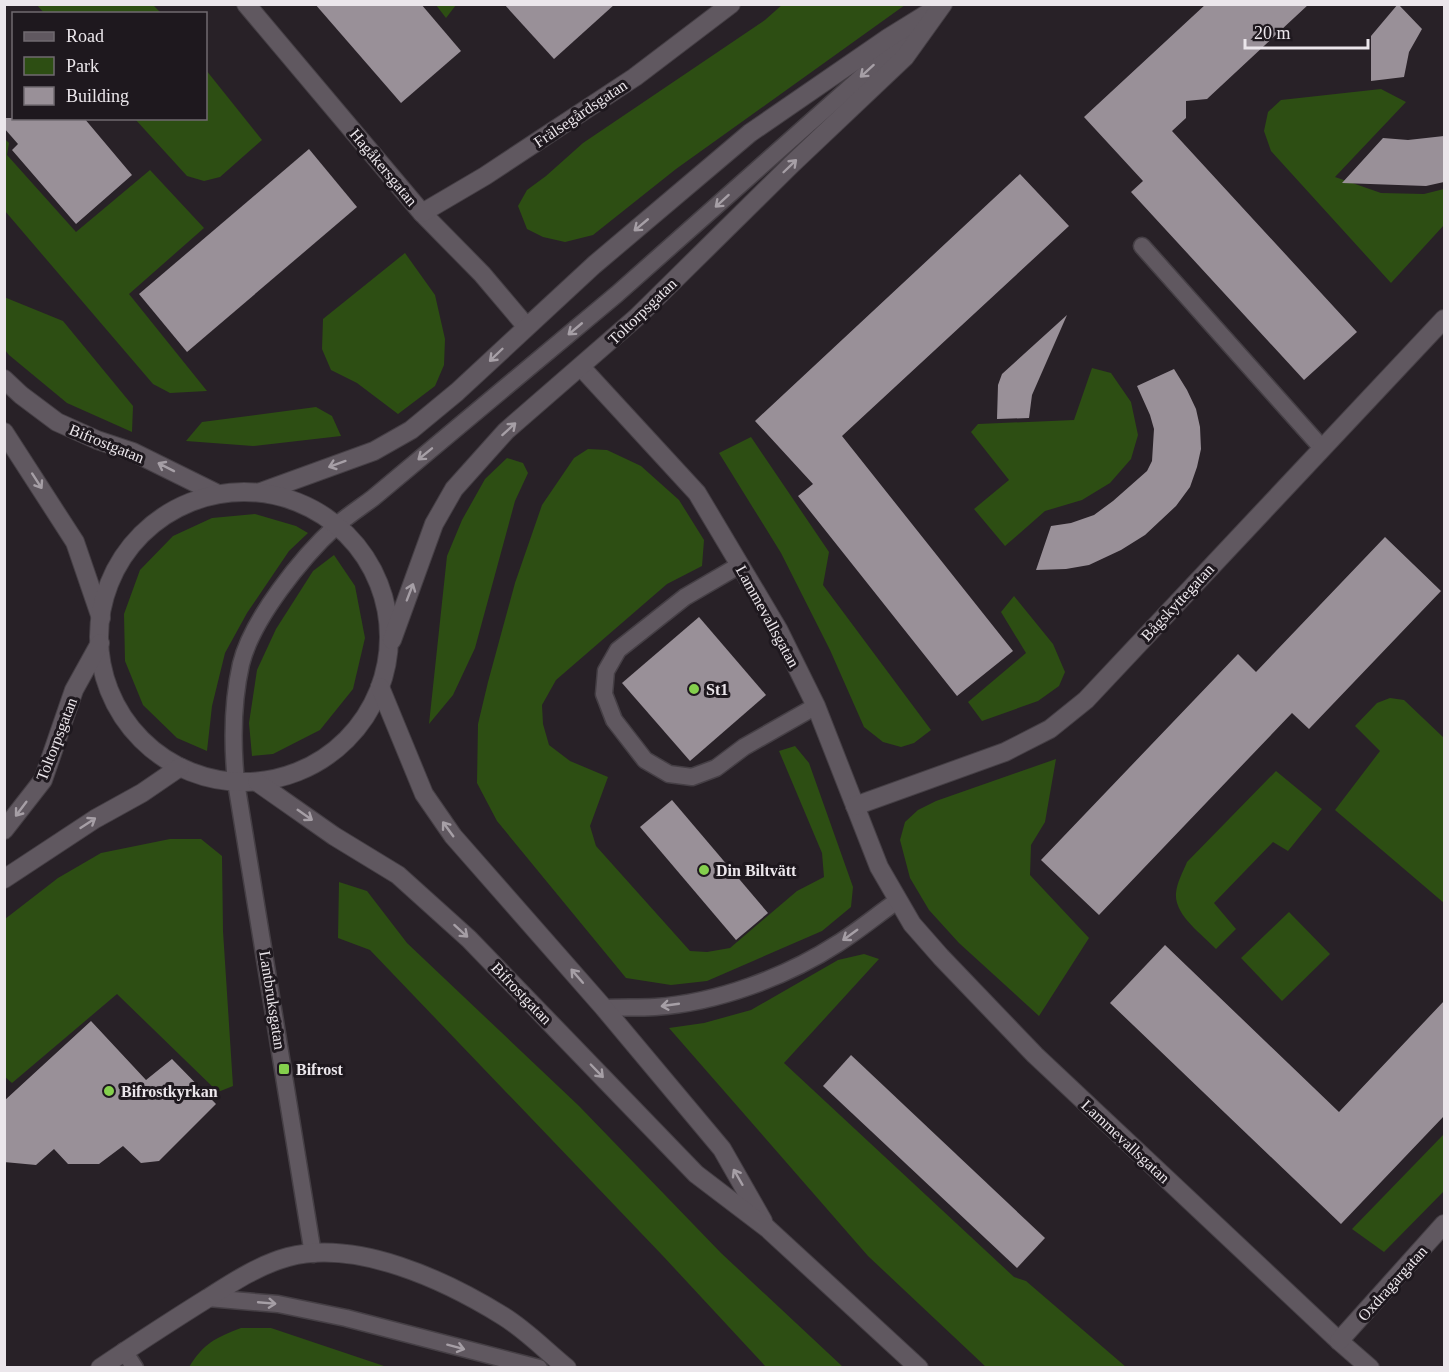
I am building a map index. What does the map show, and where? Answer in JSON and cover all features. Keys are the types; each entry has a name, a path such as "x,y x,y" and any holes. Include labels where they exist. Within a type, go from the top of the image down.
{"street":[{"name":"Hagåkersgatan","path":"246,4 423,213 482,274 526,326"},
{"name":"Frälsegårdsgatan","path":"423,213 494,170 625,84 731,4"},
{"path":"260,493 375,451 411,430 457,392 594,265 750,133 888,38 942,4"},
{"name":"Toltorpsgatan","path":"389,647 435,524 454,489 506,431 637,317 791,165 905,57 942,4"},
{"name":"Bågskyttegatan","path":"855,806 1005,752 1050,729 1086,700 1444,320"},
{"name":"Lammevallsgatan","path":"581,367 697,493 740,565 778,629 816,706 879,867 912,924 1035,1055 1370,1368"},
{"name":"Bifrostgatan","path":"4,379 57,422 133,452 218,494"},
{"path":"4,432 75,542 101,618"},
{"path":"232,492 281,496 301,503 337,525 367,560 378,580 389,624 389,647 380,687 361,723 332,752 315,764 277,778 257,782 236,782 190,774 147,744 122,715 106,681 101,662 101,618 109,585 134,543 151,526 172,511 202,498 232,492"},
{"name":"Toltorpsgatan","path":"4,830 43,780 74,690 100,643"},
{"name":"Bifrostgatan","path":"380,687 423,794 453,836 604,1008 722,1149 767,1228"},
{"path":"4,879 180,767"},
{"name":"Bifrostgatan","path":"257,782 334,836 398,875 469,939 696,1174 767,1228 919,1368"},
{"name":"Oxdragargatan","path":"1339,1341 1444,1224"},
{"path":"100,1368 236,1280 262,1266 290,1257 343,1252 407,1270 449,1286 504,1317 567,1368"}],"lane":[{"name":"Lantbruksgatan","path":"313,1254 236,782 232,739 234,703 242,662 256,627 303,561 337,525 373,498 617,294 942,4"},
{"path":"1142,246 1322,448"},
{"path":"740,565 685,597 618,650 606,671 604,694 614,720 645,759 669,774 692,777 716,768 744,747 816,706"},
{"path":"604,1008 657,1007 729,993 786,971 837,945 897,901"},
{"path":"208,1298 278,1304 346,1318 539,1368"},
{"path":"124,1352 135,1368"}],"green space":[{"path":"783,4 905,5 676,169 593,235 565,242 543,237 527,229 518,206 527,190 583,143 765,20"},
{"path":"37,5 153,5 160,12 43,12"},
{"path":"436,5 456,5 446,18"},
{"path":"207,71 262,140 220,177 204,181 187,176 136,120 207,120"},
{"path":"1381,89 1406,102 1335,177 1381,193 1424,194 1444,189 1444,225 1391,283 1271,151 1264,131 1268,112 1281,100"},
{"path":"4,138 9,143 7,155 76,232 150,170 204,228 129,294 207,391 170,393 153,384 5,211"},
{"path":"405,253 435,295 445,339 444,365 435,386 398,414 357,383 331,370 322,349 323,319"},
{"path":"4,297 63,321 133,406 132,432 67,403 9,355 5,350"},
{"path":"1092,368 1111,373 1131,402 1138,435 1131,459 1110,483 1082,500 1045,511 1005,546 974,509 1009,480 971,432 978,424 1074,420"},
{"path":"316,407 332,416 341,436 253,446 186,441 202,422"},
{"path":"751,437 829,552 823,585 931,730 914,743 901,747 883,742 864,727 830,650 781,553 719,453"},
{"path":"588,449 607,450 641,466 679,500 704,540 702,566 667,584 556,680 542,705 543,724 549,745 570,761 608,777 590,826 596,846 690,951 707,952 730,948 797,891 824,877 822,853 779,751 795,746 809,763 853,887 851,907 822,931 707,981 671,985 626,978 497,821 477,783 478,724 515,583 542,505 574,458"},
{"path":"507,458 523,463 528,473 515,501 475,648 453,695 429,724 447,556 462,520 485,479"},
{"path":"255,514 296,526 308,533 289,551 247,613 225,653 212,706 207,751 177,738 143,705 125,661 124,614 140,570 173,536 212,518"},
{"path":"334,555 355,586 365,638 353,689 320,730 273,754 252,756 249,723 257,670 276,629 313,571"},
{"path":"1014,596 1053,644 1065,672 1059,686 1038,701 982,721 968,702 1026,653 1001,612"},
{"path":"1390,698 1404,700 1444,738 1444,903 1335,810 1380,751 1355,726 1377,703"},
{"path":"1056,759 1045,822 1031,845 1030,875 1089,938 1039,1016 959,943 929,910 910,878 900,840 905,822 918,810 936,801"},
{"path":"1276,771 1322,809 1288,851 1273,842 1214,903 1236,929 1216,949 1190,924 1179,909 1176,893 1179,881 1187,862"},
{"path":"170,839 201,839 222,856 223,931 233,1086 218,1092 117,994 12,1083 4,1076 5,919 58,878 101,853"},
{"path":"339,882 367,891 407,943 579,1106 721,1253 843,1367 766,1367 370,950 338,938"},
{"path":"1289,912 1330,954 1282,1001 1241,958"},
{"path":"864,954 879,959 784,1063 1014,1277 1026,1281 1126,1367 986,1367 868,1256 669,1028 704,1023 751,1010 838,960"},
{"path":"1444,1134 1444,1191 1384,1252 1352,1229"},
{"path":"241,1328 271,1328 387,1367 189,1367 211,1342"}],"building":[{"path":"315,4 421,4 461,51 401,103"},
{"path":"504,4 615,4 554,59"},
{"path":"1206,4 1309,4 1207,99 1186,101 1186,118 1172,131 1357,332 1304,380 1131,192 1143,181 1084,117"},
{"path":"1398,4 1422,29 1409,52 1404,77 1371,81 1371,36"},
{"path":"4,118 12,118 12,120 86,120 132,175 76,224 12,150 18,144 4,128"},
{"path":"1444,136 1444,182 1426,186 1342,183 1383,138 1408,140"},
{"path":"309,149 357,207 187,352 139,294"},
{"path":"1020,174 1069,226 842,436 1013,651 957,696 798,496 813,484 755,421"},
{"path":"1067,315 1032,395 1029,418 997,419 998,385 1002,374"},
{"path":"1174,369 1196,409 1200,427 1201,449 1190,487 1176,506 1145,535 1121,550 1089,565 1066,569 1036,570 1051,526 1071,523 1094,515 1147,471 1152,461 1154,429 1137,386"},
{"path":"1385,537 1441,591 1309,729 1292,713 1099,915 1041,860 1238,654 1256,672"},
{"name":"St1","path":"699,617 766,695 690,761 622,683"},
{"name":"Din Biltvätt","path":"672,800 768,913 736,940 640,827"},
{"path":"1165,945 1339,1112 1444,1001 1444,1116 1341,1224 1110,1003"},
{"name":"Bifrostkyrkan","path":"91,1021 146,1080 172,1059 216,1104 159,1161 141,1163 123,1146 99,1164 68,1164 54,1149 36,1165 4,1162 4,1101"},
{"path":"851,1055 1045,1238 1017,1268 823,1086"}],"place":[{"name":"St1","path":"694,689"},
{"name":"Din Biltvätt","path":"704,870"},
{"name":"Bifrost","path":"284,1069"},
{"name":"Bifrostkyrkan","path":"109,1091"}]}
